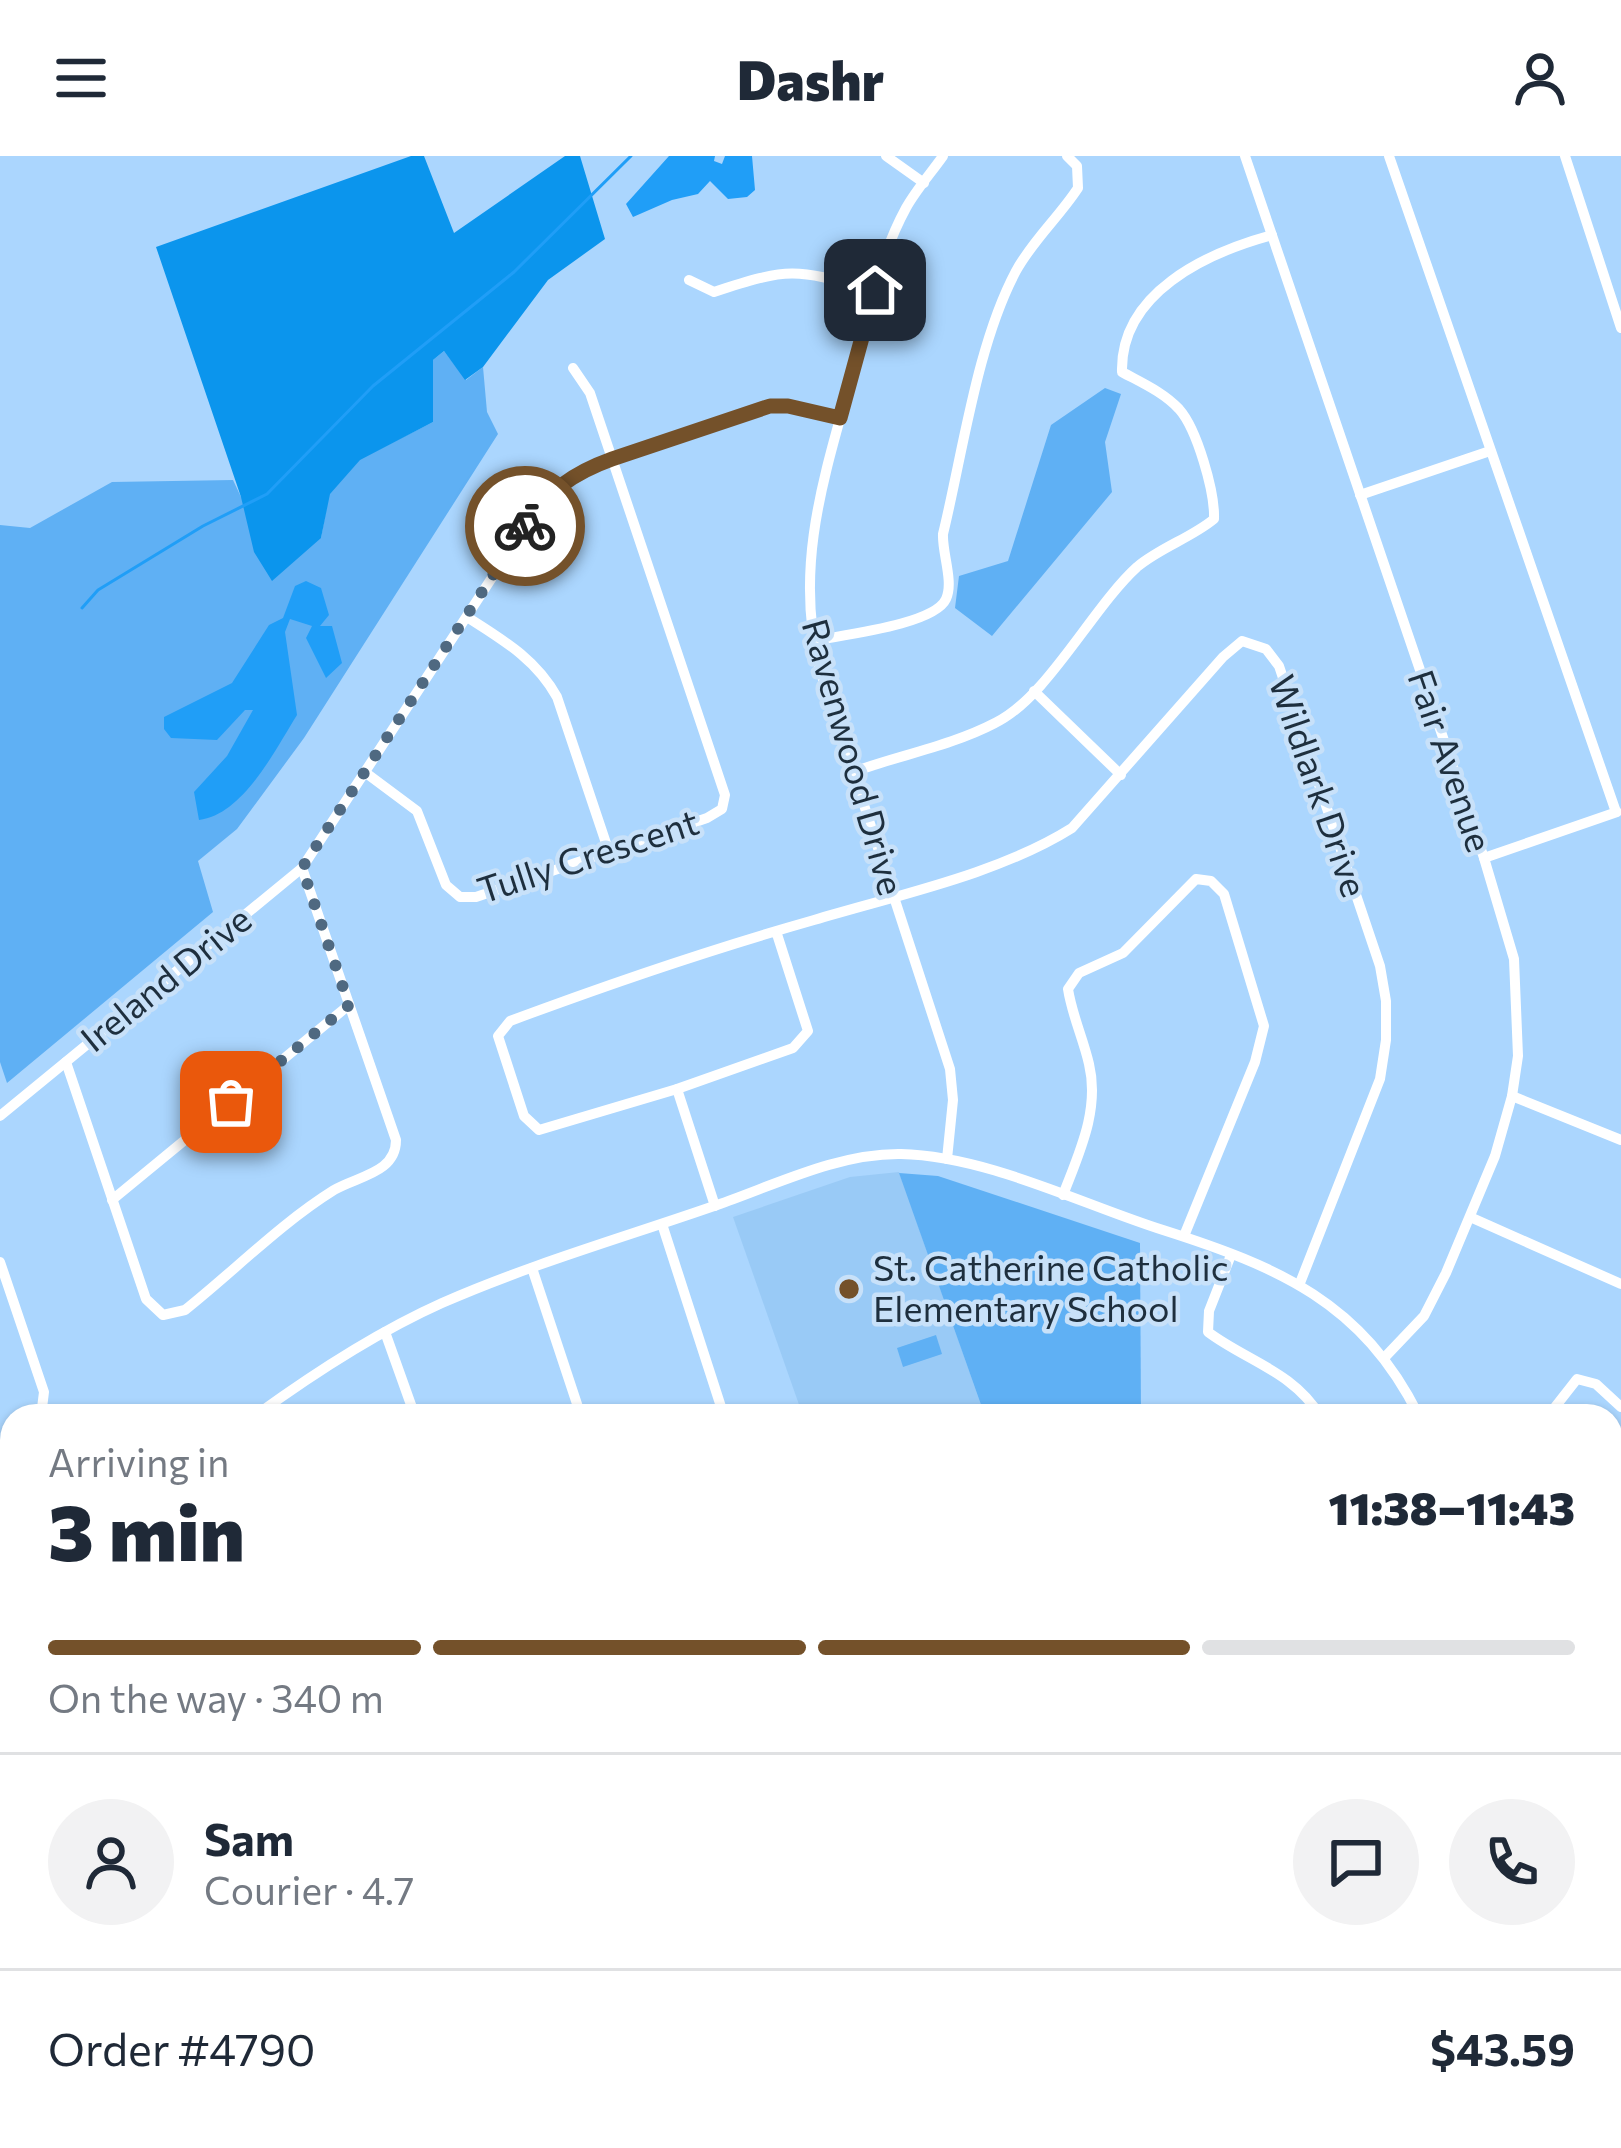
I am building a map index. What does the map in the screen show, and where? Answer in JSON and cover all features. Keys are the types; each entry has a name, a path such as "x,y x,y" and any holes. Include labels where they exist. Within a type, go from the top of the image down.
{"street":[{"path":"886,156 924,183"},
{"name":"Ravenwood Drive","path":"944,156 893,236 875,290 810,543 808,598 813,641 950,1069 953,1100 947,1159"},
{"path":"813,641 909,621 932,614 944,604 949,585 943,534 989,343 1015,273 1045,226 1078,188 1076,166 1067,156"},
{"name":"Fair Avenue","path":"1245,156 1514,958 1518,1056 1495,1156 1424,1316 1385,1357"},
{"path":"1389,156 1618,811 1484,858"},
{"path":"1565,156 1621,328"},
{"path":"856,771 998,723 1034,691 1139,566 1214,519 1215,496 1184,414 1163,394 1122,372 1121,347 1134,322 1172,279 1197,263 1272,235"},
{"path":"689,280 713,292 770,273 796,271 875,290"},
{"path":"573,368 590,393 612,459"},
{"name":"Ireland Drive","path":"0,1116 302,868 545,498 574,475 612,459 770,406 840,418"},
{"path":"1360,495 1490,451"},
{"name":"Tully Crescent","path":"366,773 417,811 446,885 460,897 476,897 722,809 725,802 612,459"},
{"path":"467,617 522,653 547,679 609,851"},
{"name":"Wildlark Drive","path":"776,931 808,1031 793,1048 539,1130 524,1116 498,1036 510,1021 776,931 893,898 1044,845 1072,828 1242,640 1266,649 1280,666 1380,966 1386,1001 1380,1079 1300,1283"},
{"path":"1034,691 1120,775"},
{"path":"66,1062 146,1299 156,1312 172,1316 185,1310 325,1197 386,1166 394,1157 396,1140 302,868"},
{"path":"1063,1195 1088,1129 1093,1096 1090,1066 1068,988 1079,973 1124,953 1196,879 1211,880 1224,894 1264,1026 1256,1062 1184,1236"},
{"path":"112,1200 349,1005"},
{"path":"677,1089 715,1206"},
{"path":"1512,1096 1621,1140"},
{"path":"272,1404 385,1332 440,1304 851,1160 899,1154 947,1159 1063,1195 1184,1236 1300,1283 1385,1357 1412,1404"},
{"path":"1470,1217 1621,1284"},
{"path":"662,1224 720,1404"},
{"path":"1231,1255 1208,1311 1208,1332 1280,1375 1313,1404"},
{"path":"0,1262 3,1284 44,1392 42,1404"},
{"path":"532,1268 577,1404"},
{"path":"385,1332 411,1404"},
{"path":"1557,1404 1577,1379 1596,1384 1618,1404"}],"shaded area":[{"path":"411,156 424,156 454,233 565,156 580,156 605,239 548,280 483,367 465,380 444,351 433,360 433,422 360,460 330,494 321,538 272,581 254,552 241,497 156,247"},
{"path":"669,156 715,156 714,161 722,164 725,156 752,156 755,190 747,197 728,199 710,181 698,194 633,217 626,204"},
{"path":"444,351 466,380 483,367 487,412 498,434 304,738 237,829 198,861 213,912 7,1083 0,1062 0,525 30,528 112,482 233,480 241,497 321,538 329,494 360,459 433,422 433,360"},
{"path":"1105,388 1121,394 1105,442 1112,492 992,636 955,608 959,576 1008,561 1051,425"},
{"path":"306,581 321,588 329,615 320,626 332,626 342,663 326,678 306,638 312,626 290,619 285,632 297,715 244,794 215,815 199,820 194,792 227,756 253,710 245,710 217,740 171,738 164,729 164,717 232,683 269,625 283,618 295,586"},
{"name":"St. Catherine Catholic Elementary School","path":"899,1172 981,1404 799,1404 733,1217 850,1177"},
{"path":"899,1173 938,1176 1140,1243 1141,1404 981,1404"},
{"path":"936,1335 942,1354 903,1367 897,1348"}],"waterway":[{"path":"82,608 98,590 203,526 267,494 373,386 514,272 631,156"}],"way so far":[{"path":"231,1102 349,1005 302,868 525,526"}],"place":[{"name":"St. Catherine Catholic Elementary School","path":"849,1289"}],"route":[{"path":"525,526 558,487 612,459 770,406 840,418 875,290"}]}
